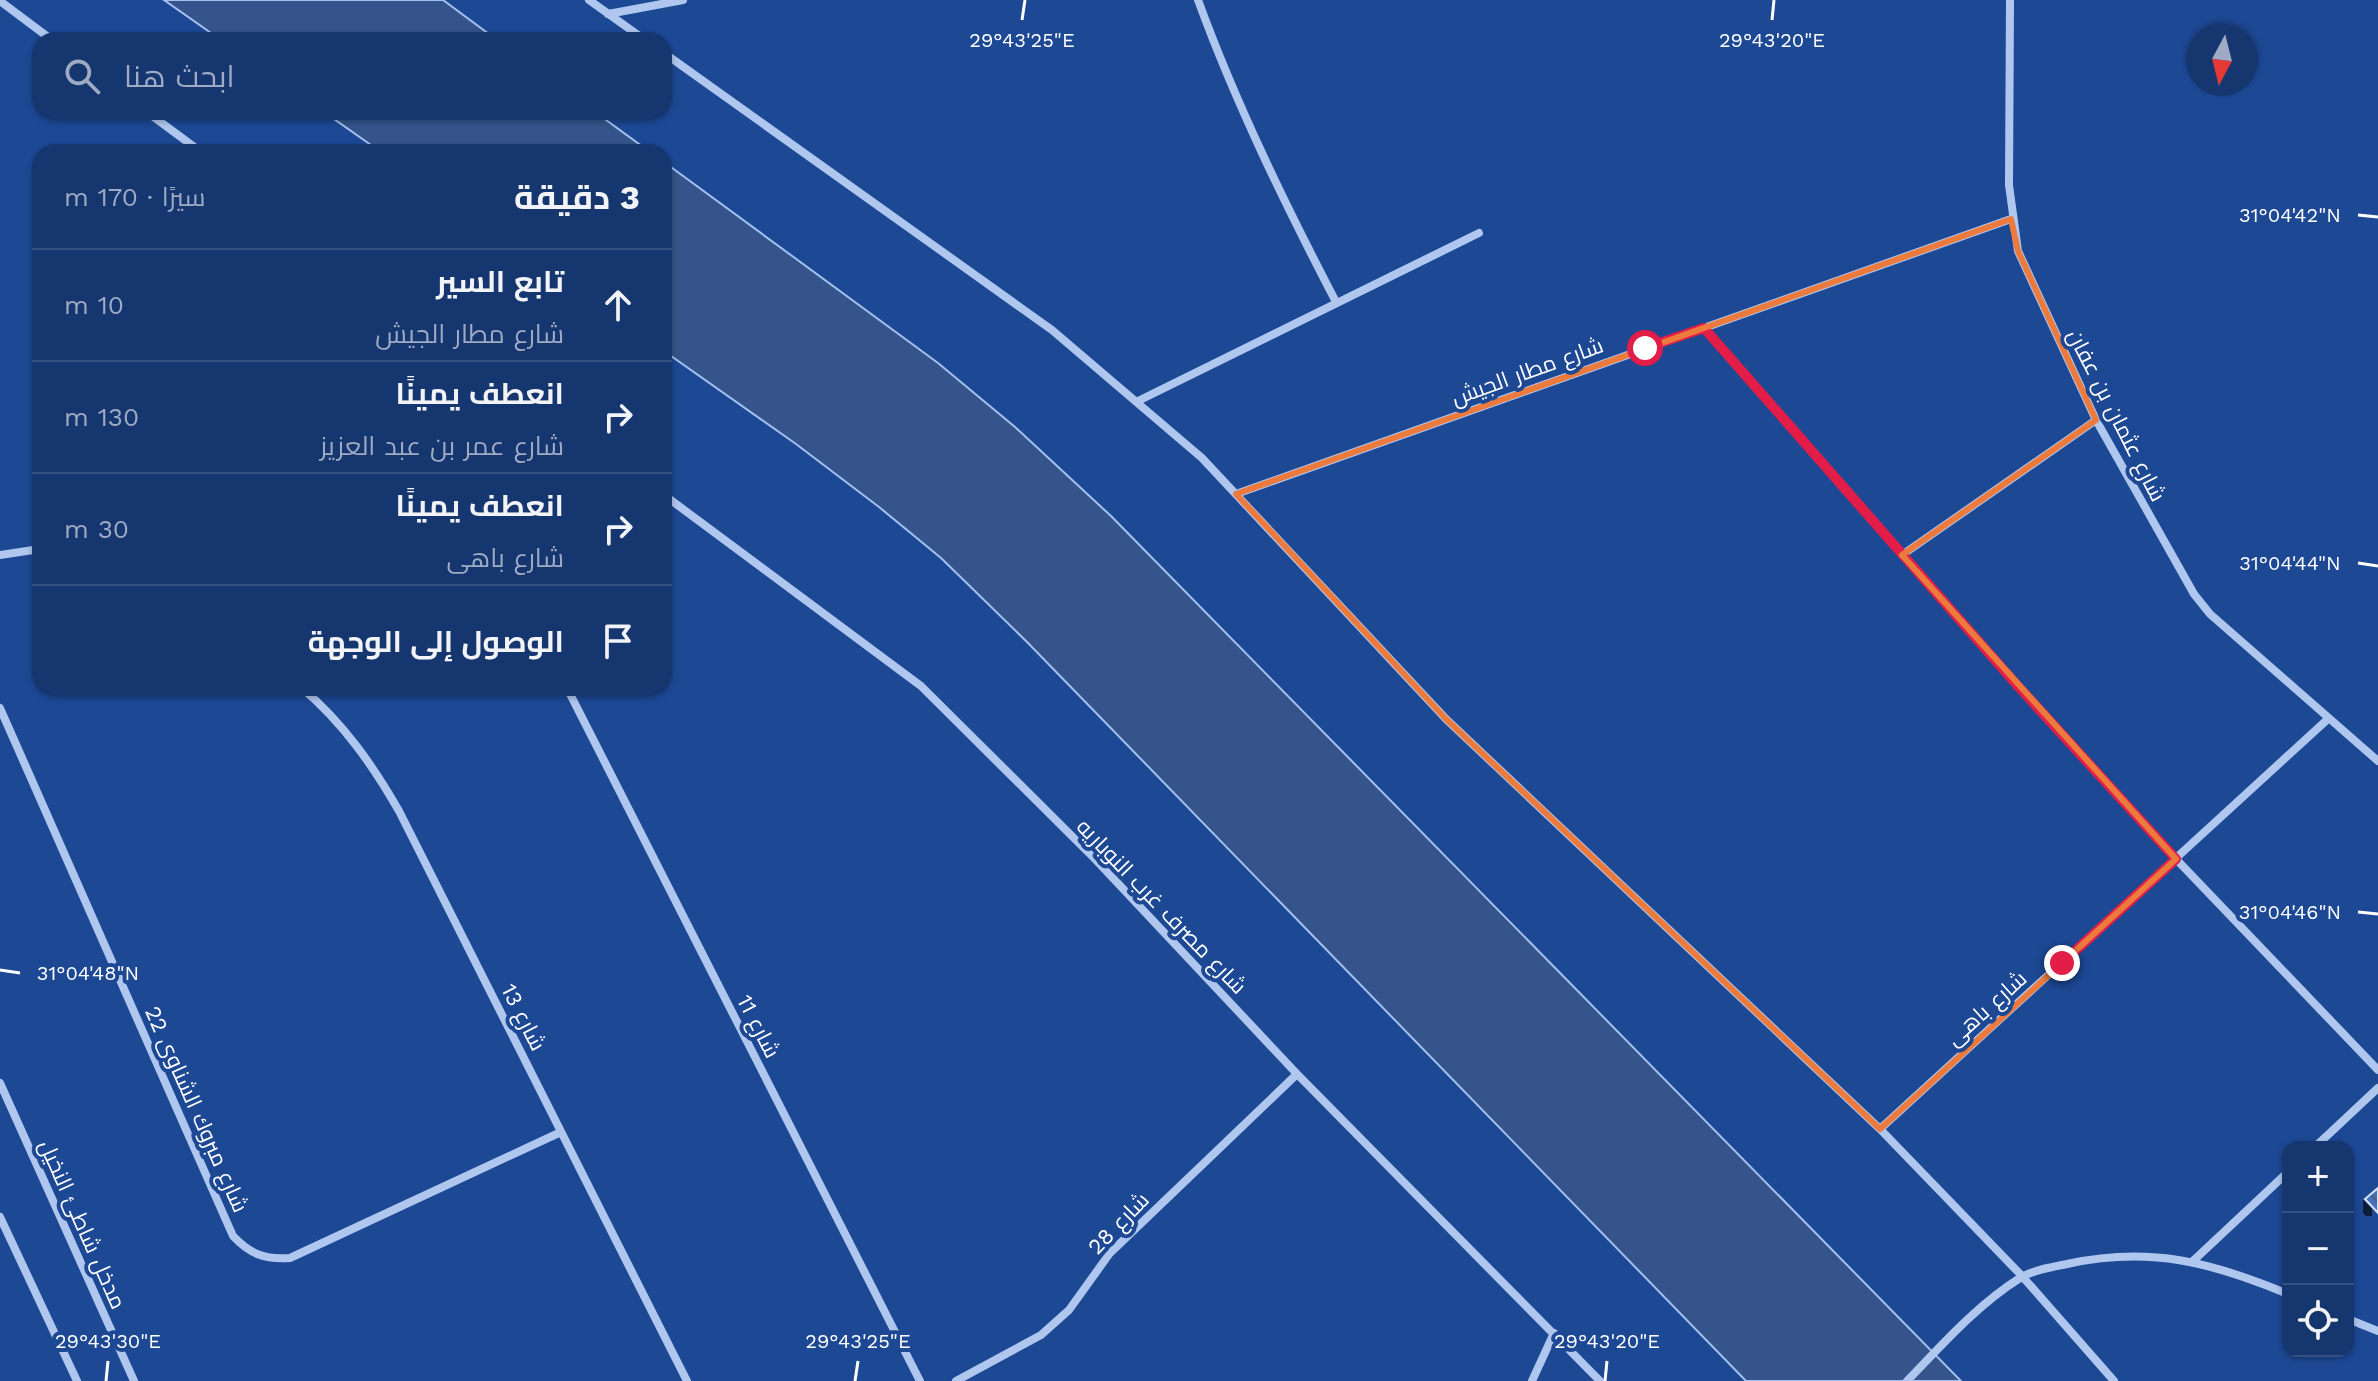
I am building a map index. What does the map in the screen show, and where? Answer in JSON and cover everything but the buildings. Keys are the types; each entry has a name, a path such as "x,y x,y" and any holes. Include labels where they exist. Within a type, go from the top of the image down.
{"street":[{"path":"589,0 634,32"},
{"path":"608,14 683,0"},
{"path":"1198,0 1247,119 1336,302"},
{"name":"شارع عثمان بن عفان","path":"2010,0 2008,146 2011,219 2018,251 2096,420 2194,594 2210,614 2378,761"},
{"path":"0,1 41,32"},
{"path":"672,59 1040,321 1202,458 1446,719 1880,1129 2022,1276 2114,1381"},
{"path":"158,120 190,144"},
{"name":"شارع مطار الجيش","path":"1236,494 2011,219"},
{"path":"1138,401 1479,233"},
{"path":"1704,328 1902,555 2176,859 2378,1070"},
{"path":"1902,555 2096,420"},
{"name":"شارع مصرف غرب النوباريه","path":"672,501 921,686 1096,860 1297,1074 1600,1381"},
{"path":"0,555 32,550"},
{"name":"شارع 13","path":"311,696 355,742 379,775 687,1381"},
{"name":"شارع 11","path":"571,696 920,1381"},
{"name":"شارع مبروك الشناوى 22","path":"0,708 233,1236 244,1247 258,1256 274,1260 290,1258 561,1132"},
{"name":"شارع باهى","path":"1880,1129 2329,718"},
{"name":"شارع 28","path":"956,1381 1041,1335 1069,1310 1110,1253 1297,1074"},
{"name":"مدخل شاطئ النخيل","path":"0,1083 132,1380"},
{"path":"2321,1141 2378,1088"},
{"path":"2193,1261 2282,1178"},
{"path":"0,1217 77,1381"},
{"path":"1907,1381 1978,1310 2022,1276 2046,1269 2120,1255 2148,1255 2193,1261 2282,1292"},
{"path":"2354,1321 2378,1331"},
{"path":"1532,1381 1554,1333"}],"highlighted area":[{"path":"2011,219 2018,251 2096,420 1902,555 2176,859 1880,1129 1446,719 1236,494"}],"water":[{"path":"164,0 443,0 486,32 210,32"},
{"path":"335,120 606,120 639,144 370,144"},
{"path":"672,168 938,363 1015,427 1111,516 1961,1381 1746,1381 1027,642 941,558 796,444 672,357"}],"route":[{"path":"1645,348 1704,328 2016,684 2176,859 2062,963"}]}
